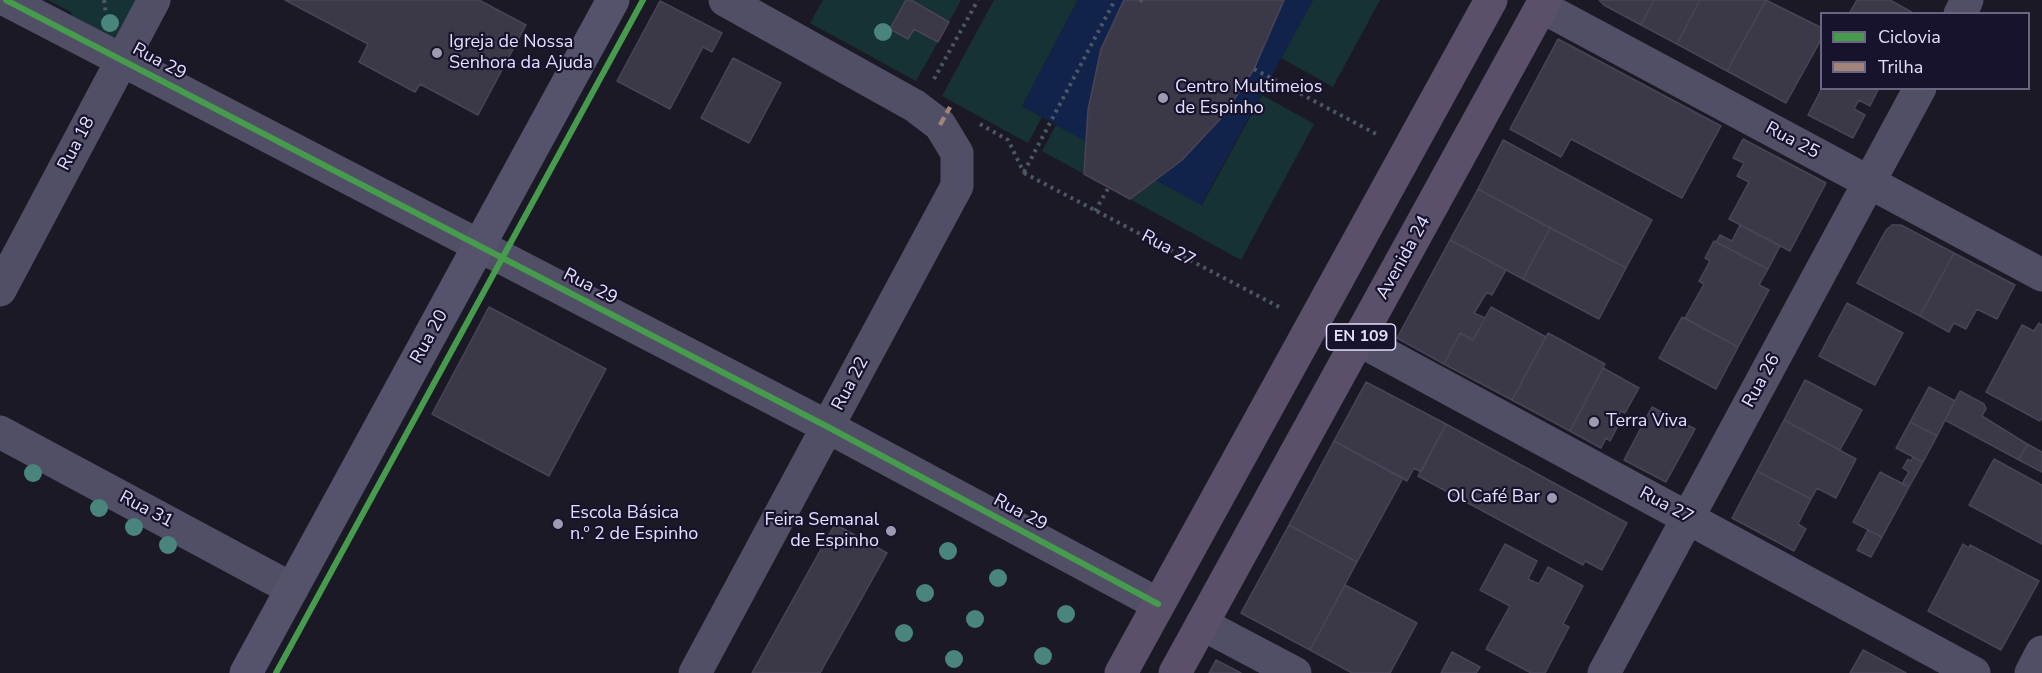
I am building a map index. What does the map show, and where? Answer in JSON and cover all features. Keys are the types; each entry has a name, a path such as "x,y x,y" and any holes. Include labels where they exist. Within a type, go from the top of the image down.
{"main road":[{"name":"Rua 20","path":"246,673 613,0"},
{"name":"EN 109","path":"1121,673 1491,0"},
{"name":"Avenida 24","path":"1175,673 1544,4"}],"street":[{"name":"Rua 29","path":"6,0 828,427 1158,604"},
{"name":"Rua 18","path":"0,290 154,0"},
{"name":"Rua 22","path":"695,673 957,186 957,153 940,125 915,106 725,0"},
{"name":"Rua 25","path":"1544,4 2042,275"},
{"name":"Rua 26","path":"1604,673 1919,90"},
{"name":"Rua 27","path":"1359,340 1974,673"},
{"name":"Rua 31","path":"0,432 292,589"},
{"path":"1202,624 1294,673"},
{"path":"2031,673 2042,652"}],"path":[{"path":"932,84 978,0"},
{"path":"1254,69 1408,152"},
{"path":"1095,211 1109,187"}],"green space":[{"path":"48,0 143,0 115,40 73,24 71,12"},
{"path":"823,0 906,0 914,29 938,42 916,81 810,23"},
{"path":"911,0 961,0 949,22"},
{"path":"994,0 1078,0 1022,106 1042,117 1028,143 942,96"},
{"path":"1313,0 1380,0 1333,87 1281,58"},
{"path":"1262,95 1314,124 1241,260 1130,199 1156,180 1202,205"},
{"path":"1056,125 1086,141 1084,174 1042,151"}],"water":[{"path":"1078,0 1124,0 1101,49 1088,110 1086,141 1022,106"},
{"path":"1284,0 1313,0 1201,205 1156,180 1182,160 1224,115 1254,69"}],"building":[{"name":"Igreja de Nossa Senhora da Ajuda","path":"285,0 479,0 526,25 478,115 420,84 415,92 359,62 368,44"},
{"path":"906,0 911,0 949,22 938,42 914,29 908,39 890,29"},
{"name":"Centro Multimeios de Espinho","path":"1124,0 1284,0 1254,69 1224,115 1182,160 1130,199 1084,174 1088,110 1101,49"},
{"path":"1599,0 1654,0 1641,25"},
{"path":"1654,0 1700,0 1677,44 1641,25"},
{"path":"1700,0 1766,0 1727,71 1677,44"},
{"path":"1766,0 1820,27 1820,42 1786,103 1727,71"},
{"path":"1857,0 1890,0 1911,12 1850,12"},
{"path":"660,1 722,33 712,52 703,47 670,109 617,81"},
{"path":"1558,39 1721,126 1682,198 1571,139 1561,157 1510,129"},
{"path":"733,58 781,83 749,143 701,118"},
{"path":"1821,90 1878,90 1870,106 1859,100 1854,109 1865,115 1853,138 1808,115"},
{"path":"1743,139 1826,183 1790,251 1729,219 1749,182 1737,176 1744,163 1733,158"},
{"path":"1503,140 1652,220 1626,268 1478,189"},
{"path":"1478,189 1550,228 1523,279 1450,240"},
{"path":"1740,225 1780,246 1768,269 1716,242 1720,235 1732,241"},
{"path":"1892,225 1901,225 1954,253 1920,316 1857,283 1886,230"},
{"path":"1550,228 1626,268 1599,319 1523,279"},
{"path":"1450,240 1506,270 1492,295 1487,292 1474,313 1485,318 1473,340 1460,333 1444,364 1397,338"},
{"path":"1714,241 1768,269 1759,285 1769,290 1738,347 1685,318 1704,284 1699,281 1710,261 1705,258"},
{"path":"1954,253 2015,285 1997,319 1977,309 1966,329 1954,323 1949,332 1920,316"},
{"path":"1847,303 1903,333 1875,385 1819,356"},
{"path":"489,307 606,369 549,476 432,414"},
{"path":"1491,307 1546,337 1512,400 1444,364 1460,333 1473,340"},
{"path":"1682,317 1738,347 1716,389 1659,358"},
{"path":"2039,323 2042,325 2042,417 2040,421 1986,392 2022,325 2034,331"},
{"path":"1548,333 1605,364 1570,431 1512,400"},
{"path":"1603,368 1639,388 1625,413 1621,411 1617,418 1621,420 1610,441 1606,438 1601,448 1570,431"},
{"path":"1805,380 1862,410 1840,450 1784,420"},
{"path":"1366,382 1446,424 1421,472 1414,468 1407,481 1334,441"},
{"path":"1929,387 1955,401 1937,436 1910,422"},
{"path":"1960,391 1984,404 1986,409 1982,416 2027,444 2019,460 1945,420"},
{"path":"1652,407 1695,429 1666,482 1624,460"},
{"path":"1784,420 1856,459 1836,498 1817,488 1811,499 1757,471"},
{"path":"1910,422 1937,436 1923,462 1896,448"},
{"path":"1446,424 1627,523 1602,570 1585,561 1583,565 1418,476"},
{"path":"1334,441 1403,478 1357,562 1289,525"},
{"path":"2027,444 2042,452 2042,472 2019,460"},
{"path":"1913,457 1923,462 1909,487 1902,484 1909,472 1903,468 1908,459 1911,461"},
{"path":"1994,459 2042,485 2042,544 1969,505"},
{"path":"1757,471 1811,499 1798,524 1806,529 1794,551 1732,518"},
{"path":"1880,472 1909,487 1882,537 1853,522"},
{"path":"835,524 887,553 820,673 752,673"},
{"path":"1289,525 1357,562 1310,650 1241,613"},
{"path":"1868,530 1882,537 1871,557 1857,550"},
{"path":"1505,544 1537,561 1528,579 1539,584 1548,567 1583,586 1563,624 1569,627 1545,673 1531,673 1486,649 1510,606 1480,590"},
{"path":"1963,544 1969,548 1970,545 2039,581 2001,650 1928,611"},
{"path":"1345,585 1417,623 1390,673 1352,673 1310,650"},
{"path":"1863,650 1906,673 1850,673"},
{"path":"1452,652 1480,667 1476,673 1441,673"},
{"path":"1216,660 1241,673 1209,673"}],"marked path":[{"path":"940,125 950,107"}],"cycle path":[{"path":"6,0 828,427 1158,604"},
{"path":"276,673 643,0"}],"place":[{"name":"Igreja de Nossa Senhora da Ajuda","path":"437,53"},
{"name":"Centro Multimeios de Espinho","path":"1163,98"},
{"name":"Terra Viva","path":"1594,422"},
{"name":"Ol Café Bar","path":"1552,498"},
{"name":"Escola Básica n.º 2 de Espinho","path":"558,524"},
{"name":"Feira Semanal de Espinho","path":"891,531"}]}
